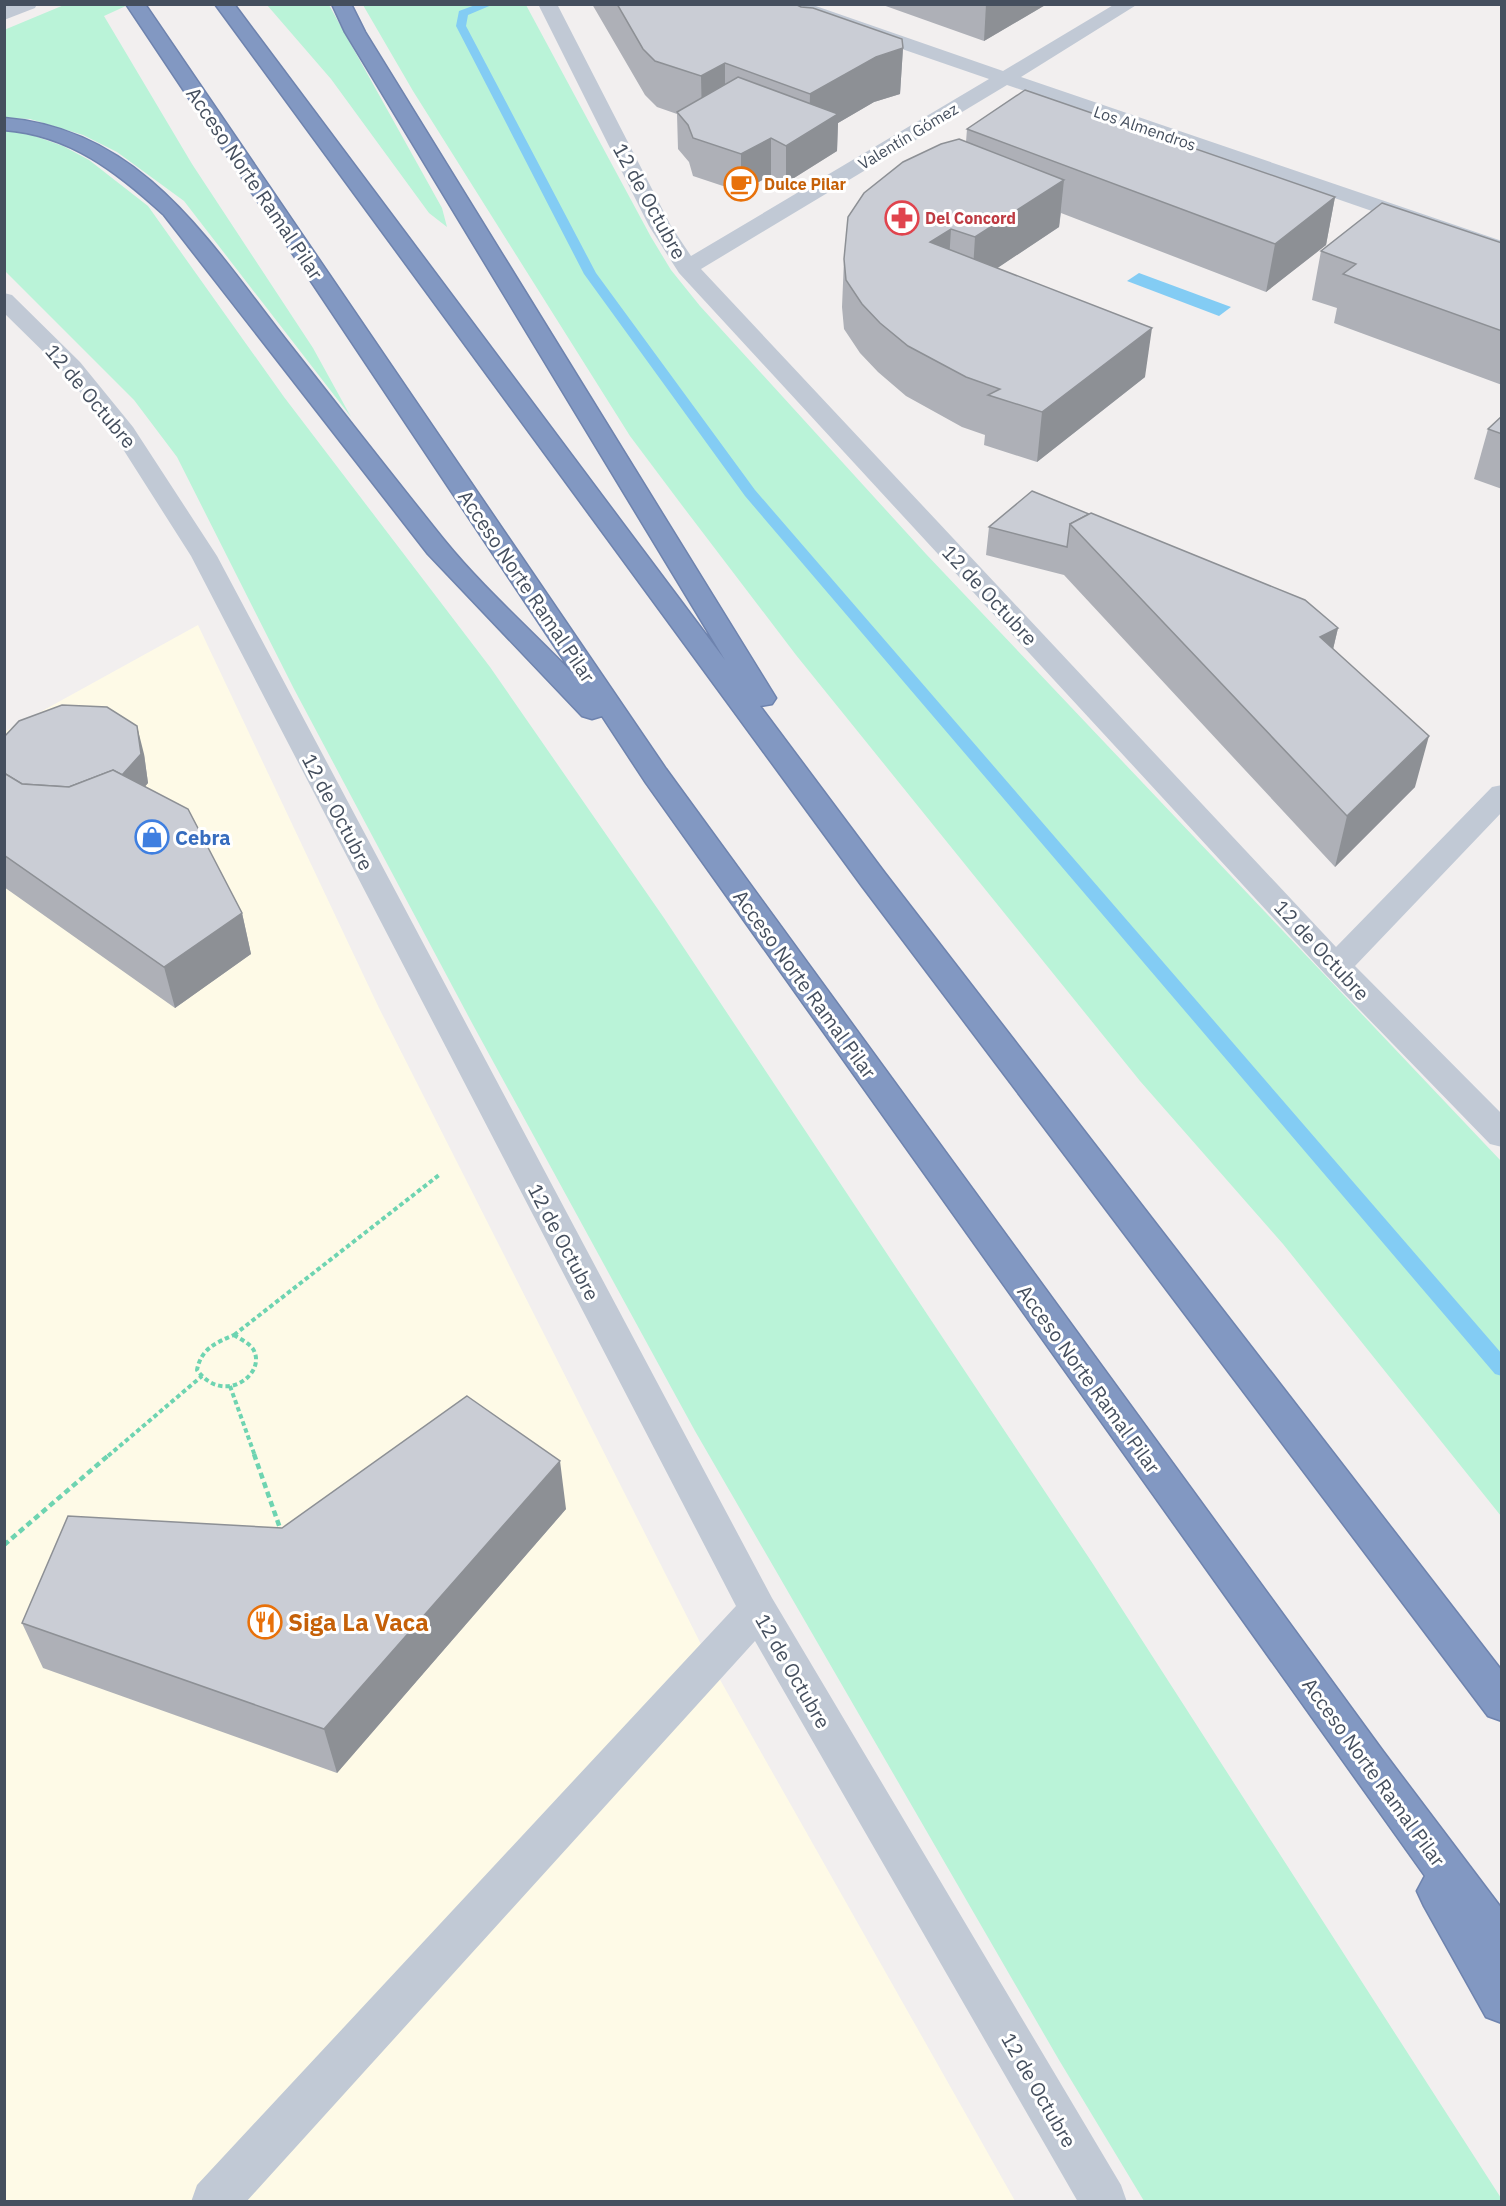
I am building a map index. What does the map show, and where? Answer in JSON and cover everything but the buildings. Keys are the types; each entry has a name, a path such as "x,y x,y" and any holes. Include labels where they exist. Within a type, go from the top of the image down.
{"highway":[{"path":"224,4 873,879 1502,1703"},
{"path":"341,4 355,32 873,879"},
{"name":"Acceso Norte Ramal Pilar","path":"137,7 656,776 1367,1764 1502,1945"},
{"path":"4,124 54,131 93,148 144,185 172,210 437,548 656,776"},
{"path":"1467,1660 1502,1694"},
{"path":"1367,1764 1502,2001"}],"street":[{"path":"4,14 27,4"},
{"name":"12 de Octubre","path":"547,4 660,226 687,268 1336,966 1502,1135"},
{"name":"Los Almendros","path":"790,4 1003,80 1502,249"},
{"name":"Valentín Gómez","path":"687,268 1129,4"},
{"name":"12 de Octubre","path":"4,300 72,367 124,432 204,556 758,1610 1104,2202"},
{"path":"1336,966 1502,794"},
{"path":"213,2202 758,1610"}],"path":[{"path":"234,1335 248,1344 257,1357 252,1373 245,1380 230,1386 216,1387 207,1383 197,1370 201,1355 213,1343 234,1335 439,1175"},
{"path":"4,1545 202,1376"},
{"path":"230,1386 284,1541"}],"shaded area":[{"path":"198,625 379,1008 710,1662 1015,2201 5,2201 4,732"}],"green space":[{"path":"64,5 128,5 104,16 192,164 313,348 351,417 184,201 117,152 83,135 30,119 5,118 4,30"},
{"path":"267,5 329,5 442,208 447,227 429,213 331,79"},
{"path":"363,5 526,5 651,237 671,270 700,306 926,554 1501,1161 1501,1516 1283,1244 1140,1081 796,655 681,504 630,436 413,91"},
{"path":"4,130 26,133 63,146 89,160 148,206 284,397 490,667 664,918 1093,1564 1501,2201 1144,2201 1059,2060 695,1431 472,1023 294,689 177,457 134,400 5,271"}],"water":[{"path":"1139,273 1231,307 1219,316 1127,281"}],"waterway":[{"path":"489,4 463,13 461,26 590,274 750,493 1502,1368"}],"place":[{"name":"Dulce Pilar","path":"741,184"},
{"name":"Del Concord","path":"902,218"},
{"name":"Cebra","path":"152,837"},
{"name":"Siga La Vaca","path":"265,1622"}]}
